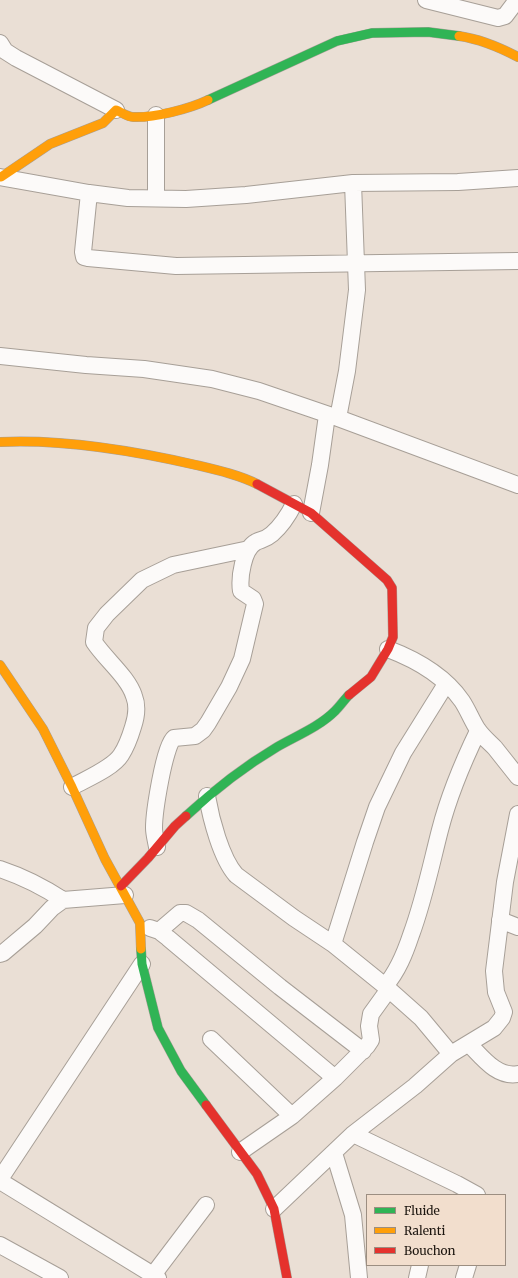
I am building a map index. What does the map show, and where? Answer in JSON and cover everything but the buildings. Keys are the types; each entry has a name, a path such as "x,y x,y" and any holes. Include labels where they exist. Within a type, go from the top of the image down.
{"street":[{"path":"426,0 498,18 505,16 517,0"},
{"path":"0,43 5,51 16,58 132,117 156,115 195,106 337,41 372,33 428,32 463,37 502,48 518,57"},
{"path":"1,177 50,144 102,123 116,110"},
{"path":"156,115 156,198"},
{"path":"1,177 89,193 128,198 186,199 246,195 353,183 458,182 518,178"},
{"path":"311,513 320,465 347,371 356,300 353,183"},
{"path":"89,193 83,252 84,257 88,258 176,266 518,261"},
{"path":"0,356 144,369 212,379 259,391 333,416 518,485"},
{"path":"0,442 25,441 79,445 169,459 220,471 251,481 311,513 360,555 390,584 392,593 393,632 393,637 388,649 371,677 352,691 334,712 318,724 277,747 207,796 175,826 156,847 123,890 63,900 52,908 35,926 0,954"},
{"path":"156,847 154,827 160,780 169,744 174,738 182,736 195,736 203,730 216,709 242,659 255,604 253,599 243,592 241,588 241,575 244,560 249,549 255,542 264,540 273,533 294,504"},
{"path":"72,786 109,766 120,757 127,745 135,721 136,705 134,696 125,680 102,654 94,642 96,628 107,614 142,580 173,565 249,549"},
{"path":"388,649 412,659 434,672 462,700 478,731 504,759 518,777"},
{"path":"2,672 43,729 72,786 105,859 140,923 142,964 158,1028 181,1071 256,1174 274,1209 287,1278"},
{"path":"333,944 377,806 404,753 446,684"},
{"path":"240,1152 292,1116 335,1078 363,1051 371,1040 369,1026 371,1014 395,974 407,948 419,915 440,828 452,790 478,731"},
{"path":"207,796 209,809 221,847 226,859 236,875 294,918 333,944 387,987 421,1018 451,1054"},
{"path":"274,1209 353,1134 415,1086 451,1054 469,1044 498,1024 504,1012 496,992 494,971 505,882 518,814"},
{"path":"0,869 42,886 63,900"},
{"path":"159,931 180,913 189,914 363,1051"},
{"path":"500,920 518,926"},
{"path":"140,923 159,931 335,1078"},
{"path":"142,964 0,1180 156,1277 206,1205"},
{"path":"211,1039 292,1116"},
{"path":"469,1044 498,1071 510,1076 518,1074"},
{"path":"353,1134 455,1189 473,1194"},
{"path":"334,1153 353,1215 359,1278"},
{"path":"0,1245 60,1278"},
{"path":"417,1278 420,1266"},
{"path":"464,1278 468,1266"}],"traffic: fast":[{"path":"208,100 337,41 372,33 428,32 459,36"},
{"path":"186,816 253,762 329,717 349,695"},
{"path":"141,949 142,964 158,1028 181,1071 206,1105"}],"traffic: slow":[{"path":"459,36 489,44 518,57"},
{"path":"1,177 50,144 103,123 116,110 131,117 151,116 181,110 208,100"},
{"path":"0,442 49,442 124,451 212,469 235,475 257,484"},
{"path":"0,665 43,729 72,787 105,859 140,923 141,949"}],"traffic: jam":[{"path":"257,484 311,513 387,580 392,588 393,637 388,649 371,677 349,695"},
{"path":"121,886 148,858 175,826 186,816"},
{"path":"206,1105 257,1174 274,1209 287,1278"}]}
